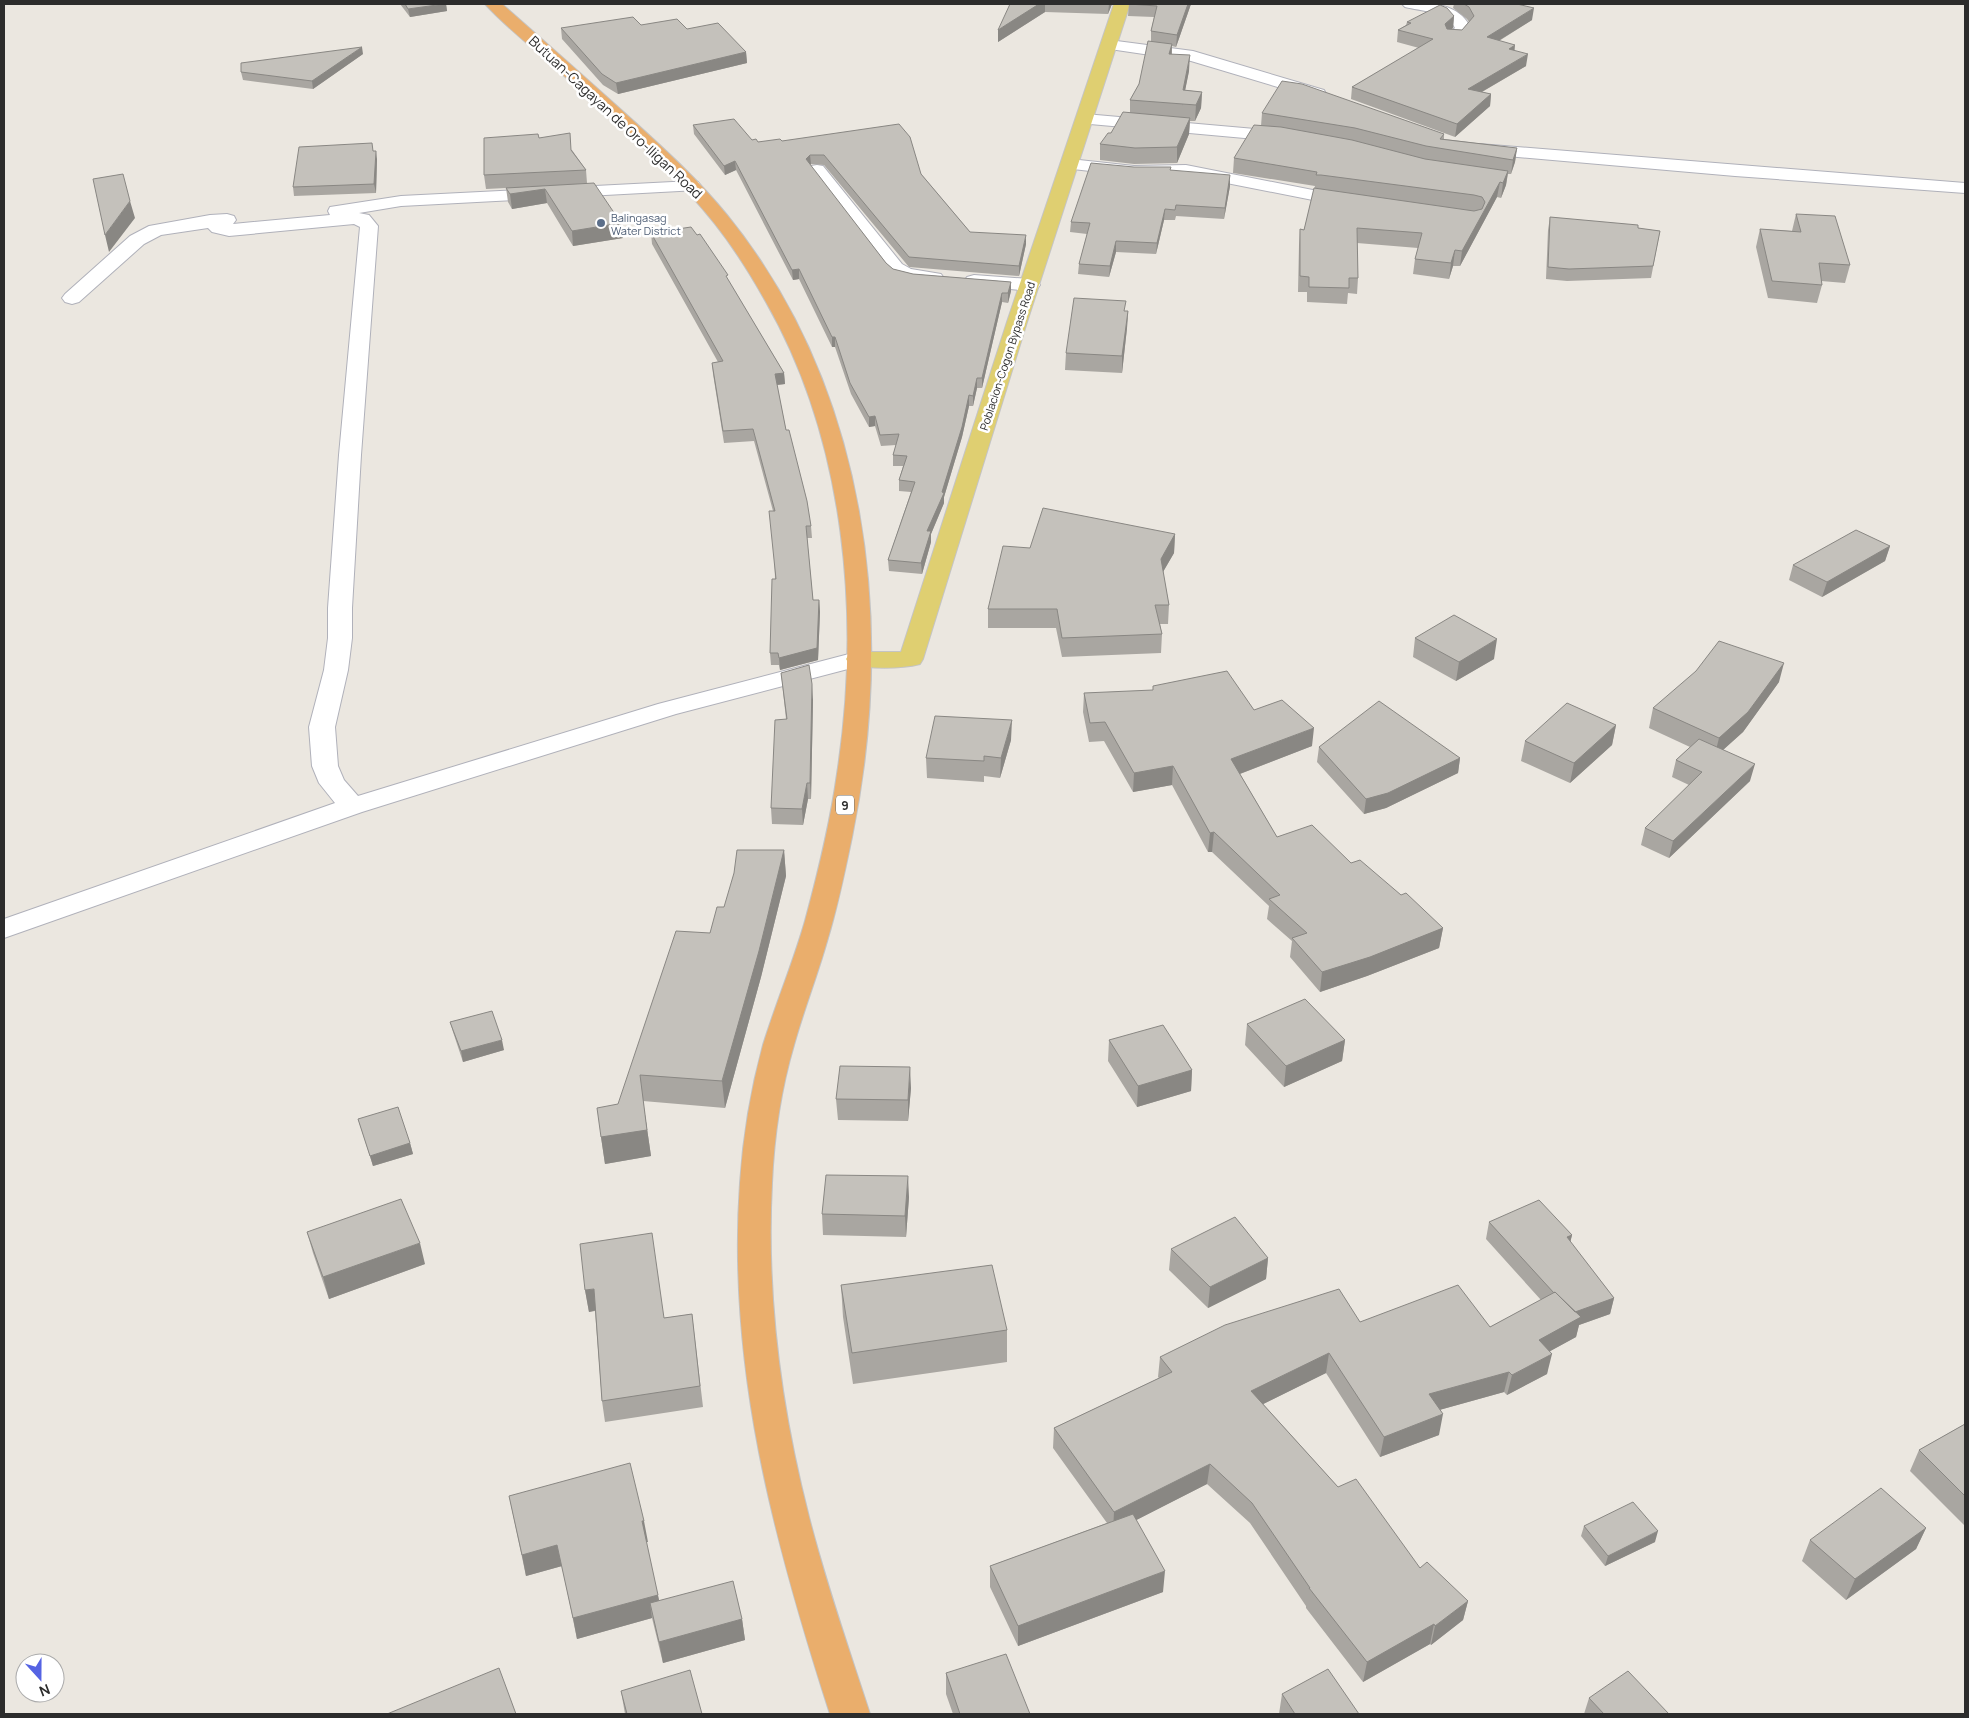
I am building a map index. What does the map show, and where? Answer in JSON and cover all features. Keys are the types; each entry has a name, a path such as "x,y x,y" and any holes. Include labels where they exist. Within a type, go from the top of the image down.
{"highway":[{"name":"Butuan-Cagayan de Oro-Iligan Road","path":"493,4 613,111 692,186 723,223 775,298 801,349 835,443 849,506 858,588 858,658 854,764 815,936 774,1063 756,1184 754,1260 758,1335 770,1424 790,1514 820,1624 850,1714"}],"main road":[{"name":"Poblacion-Cogon Bypass Road","path":"858,658 911,659 1017,322 1122,4"}],"street":[{"path":"1410,4 1442,11 1457,19 1462,24 1463,29 1460,34 1453,37"},
{"path":"1109,45 1193,56 1331,99"},
{"path":"1085,119 1200,128 1305,140"},
{"path":"1466,146 1516,153 1965,188"},
{"path":"1070,164 1134,171 1186,170 1319,197 1369,205"},
{"path":"817,170 895,268 901,272 913,276 1030,285"},
{"path":"72,298 137,240 156,230 210,221 332,212 402,201 692,186"},
{"path":"210,221 218,228 228,230 354,218 362,219 369,226 350,455 340,608 340,638 336,670 322,727 325,766 332,783 353,806"},
{"path":"4,930 353,806 667,709 858,658"}],"building":[{"path":"405,4 444,4 408,9"},
{"path":"1010,4 1039,4 998,30"},
{"path":"1129,4 1188,4 1177,35 1151,31 1157,6"},
{"path":"1464,4 1517,4 1534,8 1487,37 1515,45 1509,49 1528,54 1468,89 1491,94 1457,124 1352,87 1433,39 1398,30 1411,23 1407,22 1440,5 1447,8 1454,16 1445,24 1447,29 1462,30 1474,16 1469,7"},
{"path":"633,17 641,25 677,19 687,29 718,23 746,52 616,83 602,74 561,28"},
{"path":"1148,41 1172,44 1169,54 1190,55 1183,90 1202,92 1196,105 1130,100 1139,84"},
{"path":"362,47 312,81 241,72 241,63"},
{"path":"1282,81 1302,84 1444,134 1440,139 1517,148 1513,160 1426,146 1355,128 1262,113"},
{"path":"1123,112 1190,118 1177,147 1135,148 1100,144 1108,133 1111,133"},
{"path":"734,119 752,140 756,139 758,142 780,139 782,141 899,124 910,137 921,174 970,232 1026,235 1019,266 909,257 824,155 810,155 806,159 886,263 893,269 913,274 1011,282 1008,293 1002,293 982,378 977,378 973,396 969,395 962,427 942,492 944,493 927,531 931,531 921,563 888,560 915,482 899,480 907,456 893,455 899,434 880,435 875,416 869,417 850,383 835,337 832,337 799,269 792,270 735,161 724,166 693,125"},
{"path":"1254,125 1281,127 1352,140 1425,159 1508,171 1503,183 1500,182 1462,251 1455,250 1451,263 1415,259 1422,233 1357,228 1358,278 1349,278 1349,288 1309,287 1309,277 1300,276 1300,229 1304,230 1314,188 1474,211 1482,209 1485,202 1482,197 1474,195 1316,175 1317,172 1234,158"},
{"path":"570,133 571,150 586,170 484,175 484,138 538,134 539,138"},
{"path":"372,143 373,151 376,151 374,184 293,187 299,147"},
{"path":"1091,163 1134,167 1171,167 1170,170 1230,175 1225,208 1176,205 1175,210 1165,209 1157,243 1116,241 1110,266 1079,264 1090,223 1071,222"},
{"path":"123,174 130,201 105,235 93,179"},
{"path":"594,183 621,223 572,231 545,189 510,194 506,188"},
{"path":"1796,214 1835,216 1850,265 1819,263 1822,285 1772,281 1760,229 1801,232"},
{"path":"1550,217 1638,225 1638,228 1660,231 1653,266 1569,269 1548,267"},
{"path":"691,227 697,235 700,234 728,275 726,276 784,373 775,374 786,430 789,430 807,501 811,526 806,526 813,600 819,600 817,648 779,658 778,653 770,653 772,579 776,579 769,511 775,511 753,429 723,431 712,363 723,361 651,233"},
{"path":"1074,298 1126,301 1124,311 1128,311 1122,356 1066,353"},
{"path":"1043,508 1175,534 1161,559 1169,605 1155,605 1162,634 1062,638 1057,609 988,609 1003,546 1030,548"},
{"path":"1856,530 1890,546 1827,582 1793,565"},
{"path":"1454,615 1497,639 1459,662 1415,638"},
{"path":"1719,641 1784,663 1748,712 1719,738 1653,708 1696,671"},
{"path":"809,665 812,684 810,783 807,783 802,809 771,808 775,720 787,719 781,673"},
{"path":"1227,671 1254,710 1282,700 1314,728 1231,759 1277,837 1312,825 1351,863 1360,860 1401,895 1406,893 1443,928 1370,957 1322,972 1292,938 1307,933 1269,899 1280,895 1214,832 1210,833 1173,766 1134,773 1105,722 1090,723 1084,693 1153,690 1153,686"},
{"path":"1379,701 1460,758 1388,793 1366,799 1319,747"},
{"path":"1567,703 1616,725 1574,763 1525,741"},
{"path":"935,716 1012,720 1001,758 984,756 984,761 926,758"},
{"path":"1699,739 1755,764 1673,841 1645,828 1702,772 1676,760"},
{"path":"737,850 784,850 759,951 722,1081 640,1075 647,1130 601,1137 597,1108 618,1104 676,931 710,933 717,907 724,907 734,873"},
{"path":"1305,999 1345,1040 1286,1066 1247,1024"},
{"path":"492,1011 502,1040 461,1051 450,1022"},
{"path":"1163,1025 1192,1070 1138,1086 1109,1040"},
{"path":"840,1066 910,1067 908,1100 836,1099"},
{"path":"398,1107 410,1143 370,1156 358,1119"},
{"path":"826,1175 908,1176 905,1216 822,1214"},
{"path":"401,1199 420,1243 323,1277 307,1232"},
{"path":"1539,1200 1572,1235 1567,1237 1614,1298 1575,1312 1554,1293 1489,1222"},
{"path":"1235,1217 1268,1258 1210,1287 1171,1249"},
{"path":"652,1233 664,1318 692,1314 700,1386 602,1401 594,1289 585,1290 580,1244"},
{"path":"992,1265 1007,1330 852,1353 841,1285"},
{"path":"1458,1285 1490,1327 1555,1292 1581,1317 1539,1340 1552,1354 1512,1375 1509,1372 1429,1394 1443,1414 1384,1437 1329,1353 1251,1391 1338,1487 1356,1479 1420,1568 1427,1562 1468,1601 1435,1626 1434,1624 1367,1662 1309,1588 1252,1503 1210,1464 1114,1512 1054,1428 1172,1372 1160,1357 1225,1325 1339,1289 1360,1322"},
{"path":"1965,1424 1965,1496 1919,1450"},
{"path":"630,1463 644,1521 642,1521 658,1595 573,1618 557,1545 522,1555 509,1496"},
{"path":"1881,1488 1926,1528 1855,1579 1810,1540"},
{"path":"1633,1502 1658,1531 1608,1556 1584,1526"},
{"path":"1133,1514 1165,1571 1018,1626 990,1566"},
{"path":"733,1581 742,1619 659,1642 650,1603"},
{"path":"1006,1654 1030,1714 960,1714 946,1673"},
{"path":"499,1668 516,1714 387,1714"},
{"path":"1328,1669 1359,1714 1295,1714 1282,1694"},
{"path":"690,1670 702,1714 627,1714 621,1691"},
{"path":"1628,1671 1669,1714 1604,1714 1589,1698"}],"place":[{"name":"Balingasag Water District","path":"601,223"}]}
